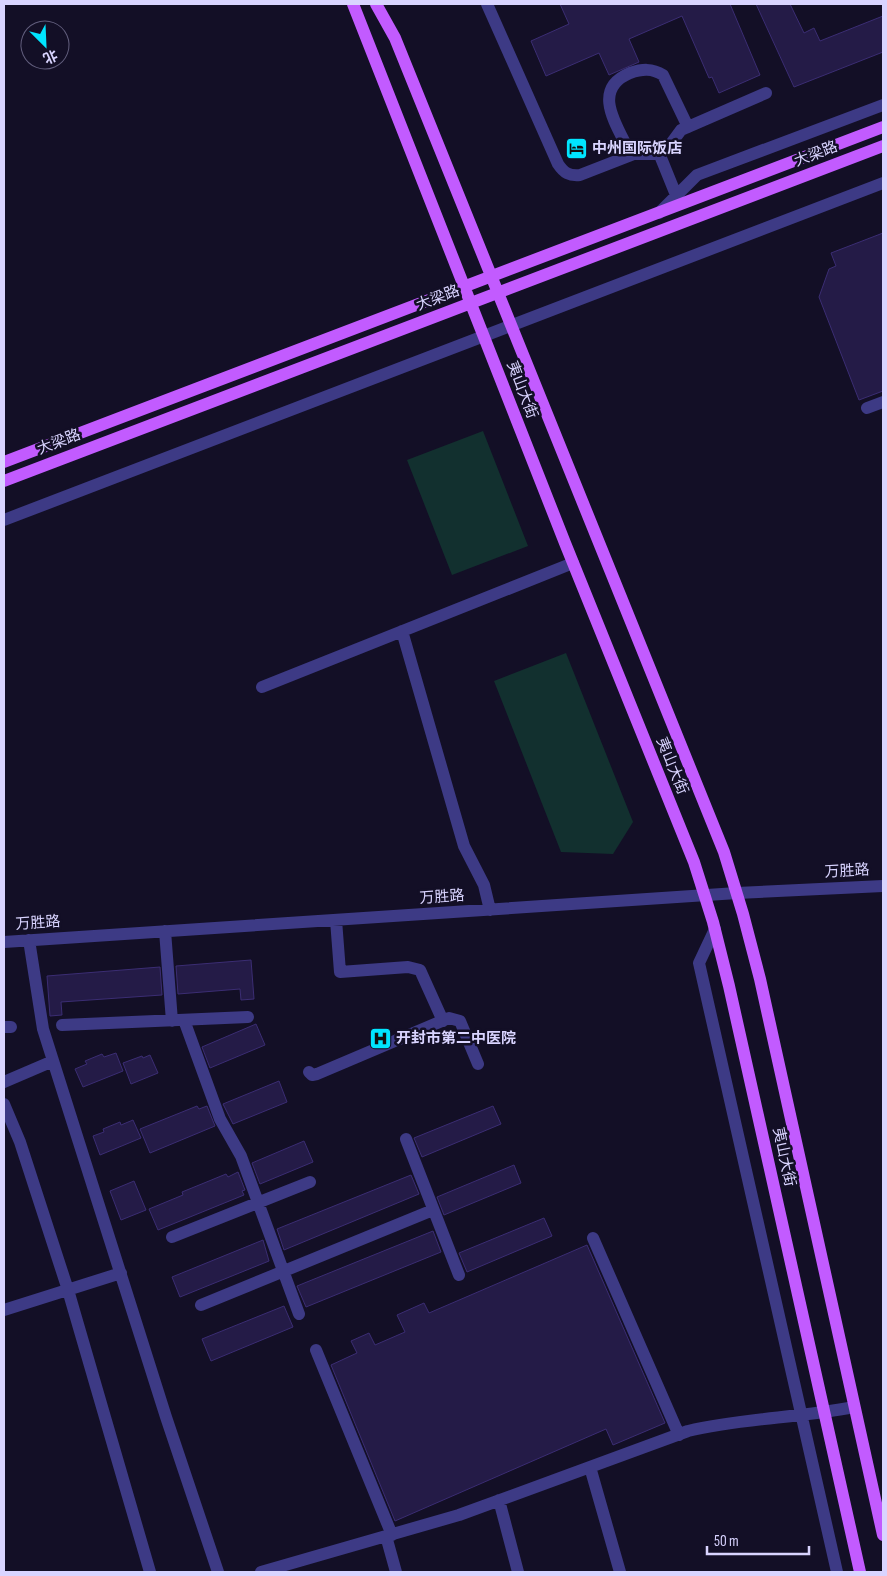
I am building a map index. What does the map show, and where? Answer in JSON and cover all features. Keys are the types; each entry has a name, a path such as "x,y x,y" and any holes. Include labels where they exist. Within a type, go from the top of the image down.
{"main road":[{"name":"夷山大街","path":"353,4 573,563 694,862 729,986 860,1572"},
{"name":"夷山大街","path":"376,4 395,38 724,852 760,979 883,1535"},
{"name":"大梁路","path":"4,462 883,127"},
{"name":"大梁路","path":"4,480 883,146"}],"street":[{"path":"487,4 563,172 572,176 580,175 631,156 659,153 670,145 681,130 766,93"},
{"path":"631,156 608,102 611,87 617,80 628,74 650,70 663,75 688,127"},
{"path":"658,213 697,175 883,105"},
{"path":"659,153 676,195"},
{"path":"4,520 883,183"},
{"path":"867,408 883,402"},
{"path":"262,687 573,563"},
{"path":"402,631 464,846 484,886 490,910"},
{"name":"万胜路","path":"4,942 704,895 883,886"},
{"path":"336,920 340,972 408,967 420,970 443,1021"},
{"path":"714,928 699,962 837,1572"},
{"path":"165,931 178,1020 220,1119 241,1156 299,1314"},
{"path":"29,940 38,1005 53,1061 218,1572"},
{"path":"62,1025 248,1017"},
{"path":"309,1072 312,1075 317,1074 449,1018 460,1021 478,1064"},
{"path":"4,1082 53,1061"},
{"path":"4,1104 20,1142 68,1290 150,1572"},
{"path":"406,1140 459,1275"},
{"path":"172,1238 310,1182"},
{"path":"201,1305 434,1210"},
{"path":"593,1238 679,1434"},
{"path":"4,1310 121,1273"},
{"path":"316,1350 389,1536 396,1572"},
{"path":"261,1572 389,1536 499,1500 679,1434 715,1425 801,1416 854,1407"},
{"path":"590,1467 620,1572"},
{"path":"499,1500 518,1572"}],"green space":[{"path":"483,431 528,546 452,575 407,460"},
{"path":"566,653 633,822 613,854 561,852 494,681"}],"building":[{"path":"560,4 730,4 760,75 719,93 712,77 709,78 682,16 629,39 639,62 609,75 599,53 546,76 531,41 569,24"},
{"path":"756,4 790,4 804,33 814,28 820,41 883,16 883,52 794,87"},
{"path":"883,233 883,391 859,400 819,297 829,269 836,266 831,253"},
{"path":"251,960 254,999 241,1000 240,989 178,994 176,966"},
{"path":"160,967 162,995 61,1002 62,1015 50,1016 47,976"},
{"path":"256,1024 265,1045 210,1068 202,1047"},
{"path":"116,1053 123,1071 83,1087 75,1069 87,1064 85,1061 102,1054 104,1057"},
{"path":"150,1055 158,1073 131,1084 123,1063"},
{"path":"279,1081 287,1102 233,1124 223,1104"},
{"path":"197,1106 199,1109 207,1106 215,1126 150,1153 140,1129"},
{"path":"493,1106 501,1124 422,1157 414,1138"},
{"path":"133,1120 141,1138 100,1155 93,1136 104,1132 103,1129 120,1122 121,1125"},
{"path":"304,1141 313,1162 260,1184 252,1163"},
{"path":"514,1165 521,1183 444,1215 437,1197"},
{"path":"238,1172 245,1190 242,1191 244,1195 158,1230 149,1209 183,1195 182,1192 226,1174 228,1177"},
{"path":"411,1175 419,1194 284,1250 277,1229"},
{"path":"134,1181 146,1210 121,1220 110,1191"},
{"path":"544,1218 552,1236 467,1272 459,1253"},
{"path":"433,1231 441,1252 306,1307 297,1286"},
{"path":"263,1240 269,1261 180,1297 172,1277"},
{"path":"587,1245 665,1423 613,1445 606,1429 395,1521 331,1365 357,1353 351,1341 369,1333 375,1345 405,1332 397,1315 424,1303 429,1313"},
{"path":"284,1306 293,1327 211,1361 202,1339"}],"place":[{"name":"中州国际饭店","path":"576,148"},
{"name":"开封市第二中医院","path":"380,1038"}]}
